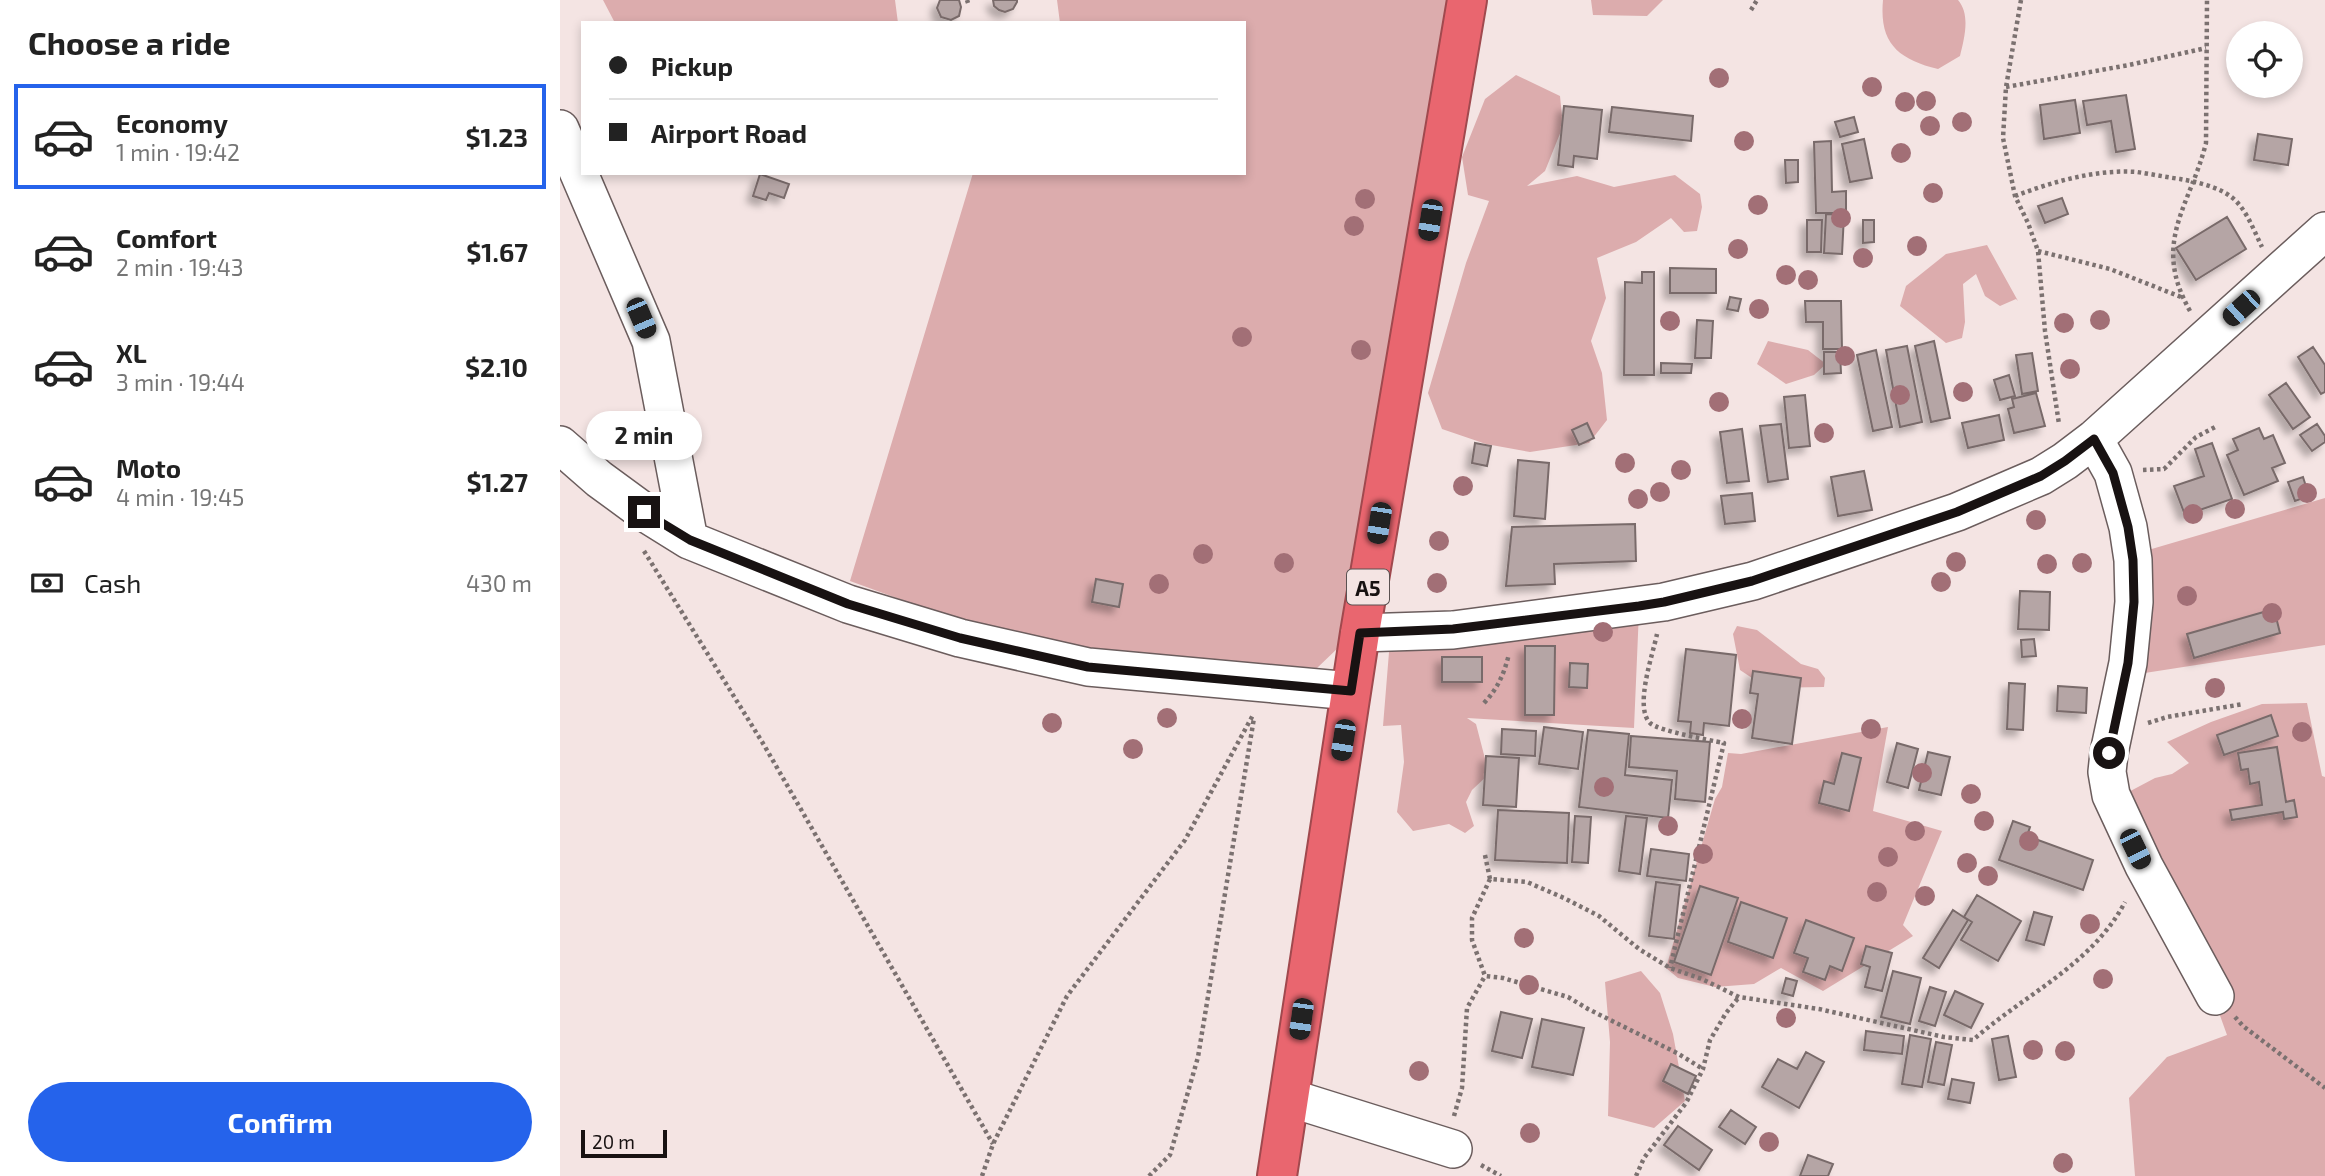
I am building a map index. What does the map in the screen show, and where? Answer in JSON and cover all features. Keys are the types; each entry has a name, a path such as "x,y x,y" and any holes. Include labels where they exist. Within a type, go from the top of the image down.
{"highway":[{"name":"A5","path":"1277,1176 1360,633 1467,0"}],"street":[{"path":"560,129 651,341 690,540"},
{"path":"1360,633 1453,629 1664,602 1752,581 1957,512 2041,476 2094,439 2325,231"},
{"path":"2094,439 2113,473 2128,527 2133,560 2134,602 2128,663 2112,730 2107,772 2111,795 2144,866 2215,996"},
{"path":"560,445 644,512 690,540 848,604 973,641 1088,667 1351,691"},
{"path":"1290,1098 1454,1149"}],"path":[{"path":"1751,10 1757,0"},
{"path":"2021,0 2006,87 2003,138 2015,196 2038,251 2045,331 2065,461"},
{"path":"2206,340 2182,297 2174,265 2173,242 2177,221 2201,163 2206,143 2207,0"},
{"path":"2006,87 2206,48"},
{"path":"2015,196 2086,176 2112,173 2137,172 2193,182 2221,191 2234,199 2245,212 2276,277"},
{"path":"2038,251 2110,269 2182,297"},
{"path":"2113,473 2164,469 2196,437 2217,426"},
{"path":"642,549 764,745 993,1144"},
{"path":"1664,602 1643,696 1644,714 1652,725 1724,743 1670,968"},
{"path":"1484,703 1496,690 1505,671 1514,622"},
{"path":"2144,724 2167,717 2243,704"},
{"path":"982,1176 993,1144 1067,996 1185,840 1255,711 1198,1057 1170,1155 1149,1176"},
{"path":"1485,855 1490,879 1472,918 1472,940 1485,976 1467,1008 1462,1088 1454,1117 1454,1149 1501,1176"},
{"path":"1490,879 1527,881 1564,898 1599,916 1639,949 1670,968 1702,979 1739,997 1819,1009 1944,1037 1973,1040 1999,1017 2050,984 2093,948 2118,915 2144,866"},
{"path":"1485,976 1503,978 1568,997 1703,1069"},
{"path":"2215,996 2243,1026 2325,1088"},
{"path":"1636,1176 1644,1158 1679,1114 1703,1069 1710,1040 1739,997"}],"shaded area":[{"path":"603,0 895,0 898,21 614,21"},
{"path":"1057,0 1451,0 1339,647 1317,668 1079,653 968,624 850,581 972,175 1246,175 1246,21 1060,21"},
{"path":"1591,0 1663,0 1647,16 1593,15"},
{"path":"1883,0 1958,0 1965,20 1960,56 1938,69 1902,54 1894,47 1884,28"},
{"path":"1516,75 1560,96 1563,126 1545,171 1527,186 1577,176 1614,187 1675,175 1700,194 1702,207 1697,231 1684,232 1671,218 1636,242 1597,258 1606,298 1591,341 1602,373 1607,420 1589,443 1530,452 1486,444 1442,429 1428,393 1466,263 1489,201 1468,195 1462,157 1485,99"},
{"path":"1987,245 2018,301 2016,299 2000,306 1985,296 1976,274 1963,284 1965,322 1962,338 1946,343 1900,306 1906,286 1946,254"},
{"path":"1768,341 1808,350 1826,364 1814,375 1786,384 1757,364"},
{"path":"2325,498 2325,645 2119,677 2121,558"},
{"path":"1639,611 1634,728 1467,718 1476,724 1489,774 1472,790 1466,802 1474,826 1465,833 1449,824 1413,831 1397,812 1404,762 1401,725 1383,726 1390,640"},
{"path":"1737,626 1757,630 1801,664 1818,669 1825,678 1824,687 1767,688 1740,670 1733,634"},
{"path":"2307,703 2322,776 2325,777 2325,1176 2135,1176 2129,1098 2167,1057 2227,1035 2204,971 2121,796 2155,778 2172,774 2189,763 2167,742 2211,722 2262,704"},
{"path":"1888,727 1873,811 1942,831 1903,925 1913,936 1823,991 1781,968 1754,984 1715,987 1678,978 1666,968 1715,799 1722,787 1728,753 1741,754"},
{"path":"1641,971 1660,993 1673,1034 1685,1101 1654,1128 1608,1116 1610,1042 1605,982"}],"building":[{"path":"940,0 959,0 959,16 951,20 941,17 937,8"},
{"path":"993,0 1017,2 1013,9 1005,12 994,6"},
{"path":"2126,95 2135,149 2116,152 2111,121 2087,125 2083,101"},
{"path":"2075,100 2080,133 2044,139 2040,105"},
{"path":"1564,106 1602,110 1597,159 1574,156 1573,167 1558,165"},
{"path":"1612,107 1693,116 1691,141 1609,132"},
{"path":"1854,117 1858,132 1840,137 1835,122"},
{"path":"2258,134 2292,139 2288,165 2254,160"},
{"path":"1864,139 1872,178 1850,182 1842,144"},
{"path":"1831,141 1832,192 1846,191 1846,213 1816,213 1814,142"},
{"path":"1785,160 1798,160 1798,182 1786,183"},
{"path":"760,175 789,184 784,198 769,193 766,200 753,196"},
{"path":"2062,198 2068,214 2045,223 2038,206"},
{"path":"1826,214 1844,215 1842,254 1824,253"},
{"path":"2227,217 2246,249 2196,280 2176,248"},
{"path":"1807,220 1822,220 1821,252 1807,252"},
{"path":"1863,220 1874,220 1874,242 1863,243"},
{"path":"1670,268 1716,269 1716,293 1670,293"},
{"path":"1642,272 1654,272 1654,375 1624,375 1625,282 1642,283"},
{"path":"1730,297 1741,299 1738,311 1727,309"},
{"path":"1805,301 1841,301 1842,349 1823,349 1823,322 1806,322"},
{"path":"1697,320 1713,321 1711,358 1695,358"},
{"path":"1934,341 1950,418 1931,422 1915,346"},
{"path":"1907,346 1922,422 1900,427 1886,350"},
{"path":"2313,347 2325,365 2325,392 2321,394 2298,357"},
{"path":"1876,350 1892,427 1873,431 1857,355"},
{"path":"1824,352 1840,352 1841,373 1824,374"},
{"path":"2032,353 2038,391 2022,394 2016,355"},
{"path":"1661,363 1692,364 1691,373 1661,373"},
{"path":"2009,375 2015,396 2000,400 1994,380"},
{"path":"2286,383 2310,417 2293,429 2269,395"},
{"path":"2036,393 2045,426 2014,433 2008,409 2014,407 2012,399"},
{"path":"1805,395 1810,446 1789,448 1784,397"},
{"path":"1999,415 2004,440 1968,448 1962,423"},
{"path":"1587,423 1594,438 1579,445 1572,430"},
{"path":"1781,424 1788,479 1768,482 1760,426"},
{"path":"2317,424 2325,436 2325,442 2312,451 2300,435"},
{"path":"2259,428 2264,439 2273,435 2285,463 2272,468 2278,481 2244,495 2227,455 2238,450 2233,439"},
{"path":"1742,429 1749,481 1727,483 1720,432"},
{"path":"1475,443 1491,446 1487,466 1472,463"},
{"path":"2212,443 2232,499 2185,515 2174,486 2204,476 2195,449"},
{"path":"1518,460 1549,463 1545,519 1514,516"},
{"path":"1864,471 1872,510 1838,516 1831,477"},
{"path":"2303,477 2309,496 2295,501 2288,482"},
{"path":"1752,493 1755,521 1725,524 1721,496"},
{"path":"1635,524 1636,561 1554,564 1555,584 1506,586 1512,527"},
{"path":"1096,579 1123,584 1119,607 1092,602"},
{"path":"2020,591 2050,592 2049,630 2018,629"},
{"path":"2274,609 2280,633 2194,658 2187,634"},
{"path":"2034,639 2036,656 2022,657 2021,640"},
{"path":"1525,646 1555,646 1554,715 1525,715"},
{"path":"1686,649 1736,655 1729,726 1704,723 1703,735 1690,733 1691,722 1678,721"},
{"path":"1442,657 1482,657 1482,682 1442,682"},
{"path":"1570,663 1588,664 1587,688 1569,687"},
{"path":"1753,671 1801,678 1792,744 1752,738 1758,694 1750,693"},
{"path":"2009,683 2025,684 2023,730 2007,729"},
{"path":"2058,686 2087,688 2086,713 2057,711"},
{"path":"2271,715 2278,736 2224,755 2217,735"},
{"path":"1544,727 1583,732 1578,769 1539,764"},
{"path":"1502,729 1536,731 1535,756 1501,754"},
{"path":"1588,730 1629,734 1625,775 1672,780 1668,818 1579,807"},
{"path":"1631,736 1710,742 1705,802 1675,799 1677,771 1629,767"},
{"path":"1897,743 1918,749 1908,788 1887,782"},
{"path":"2277,747 2286,802 2294,800 2297,817 2284,819 2283,812 2232,820 2230,810 2262,805 2259,782 2250,784 2248,769 2241,770 2238,753"},
{"path":"1928,752 1950,757 1941,795 1919,790"},
{"path":"1842,753 1861,758 1849,811 1819,803 1824,781 1834,784"},
{"path":"1486,756 1519,758 1516,807 1483,805"},
{"path":"1498,810 1569,813 1567,863 1495,860"},
{"path":"1575,816 1591,817 1588,863 1572,862"},
{"path":"1626,816 1647,818 1640,874 1619,871"},
{"path":"2013,821 2030,827 2027,836 2093,860 2083,890 1999,860"},
{"path":"1651,849 1689,854 1686,881 1647,876"},
{"path":"1656,882 1680,885 1674,939 1649,936"},
{"path":"1700,886 1738,898 1711,975 1674,962"},
{"path":"1977,895 2021,921 1998,961 1961,940 1972,922 1964,917"},
{"path":"1741,902 1787,918 1773,958 1728,942"},
{"path":"1953,910 1968,920 1939,968 1923,958"},
{"path":"2034,912 2052,917 2044,945 2026,940"},
{"path":"1806,920 1854,938 1842,971 1830,966 1825,980 1803,972 1808,958 1794,953"},
{"path":"1866,946 1892,953 1882,991 1865,987 1870,967 1861,964"},
{"path":"1893,971 1921,978 1910,1024 1881,1017"},
{"path":"1786,978 1797,981 1793,996 1782,993"},
{"path":"1930,987 1946,992 1935,1026 1919,1021"},
{"path":"1955,991 1983,1004 1971,1028 1944,1015"},
{"path":"1501,1012 1532,1019 1522,1058 1492,1051"},
{"path":"1542,1019 1584,1028 1573,1075 1532,1067"},
{"path":"1866,1031 1904,1036 1902,1054 1864,1050"},
{"path":"1910,1035 1931,1039 1922,1087 1902,1084"},
{"path":"2008,1036 2016,1077 1999,1080 1992,1039"},
{"path":"1936,1042 1952,1045 1944,1085 1928,1082"},
{"path":"1806,1052 1824,1062 1799,1108 1762,1087 1778,1059 1797,1069"},
{"path":"1671,1064 1696,1076 1688,1094 1663,1081"},
{"path":"1952,1079 1974,1083 1970,1103 1948,1099"},
{"path":"1731,1110 1756,1127 1745,1144 1719,1127"},
{"path":"1678,1126 1712,1150 1699,1170 1664,1145"},
{"path":"1808,1155 1833,1164 1828,1176 1800,1176"}],"route":[{"path":"644,512 690,540 848,604 960,638 1088,667 1351,691 1360,633 1453,629 1639,606 1752,581 1957,512 2041,476 2094,439 2113,473 2128,527 2133,560 2134,602 2128,663 2109,753"}]}
